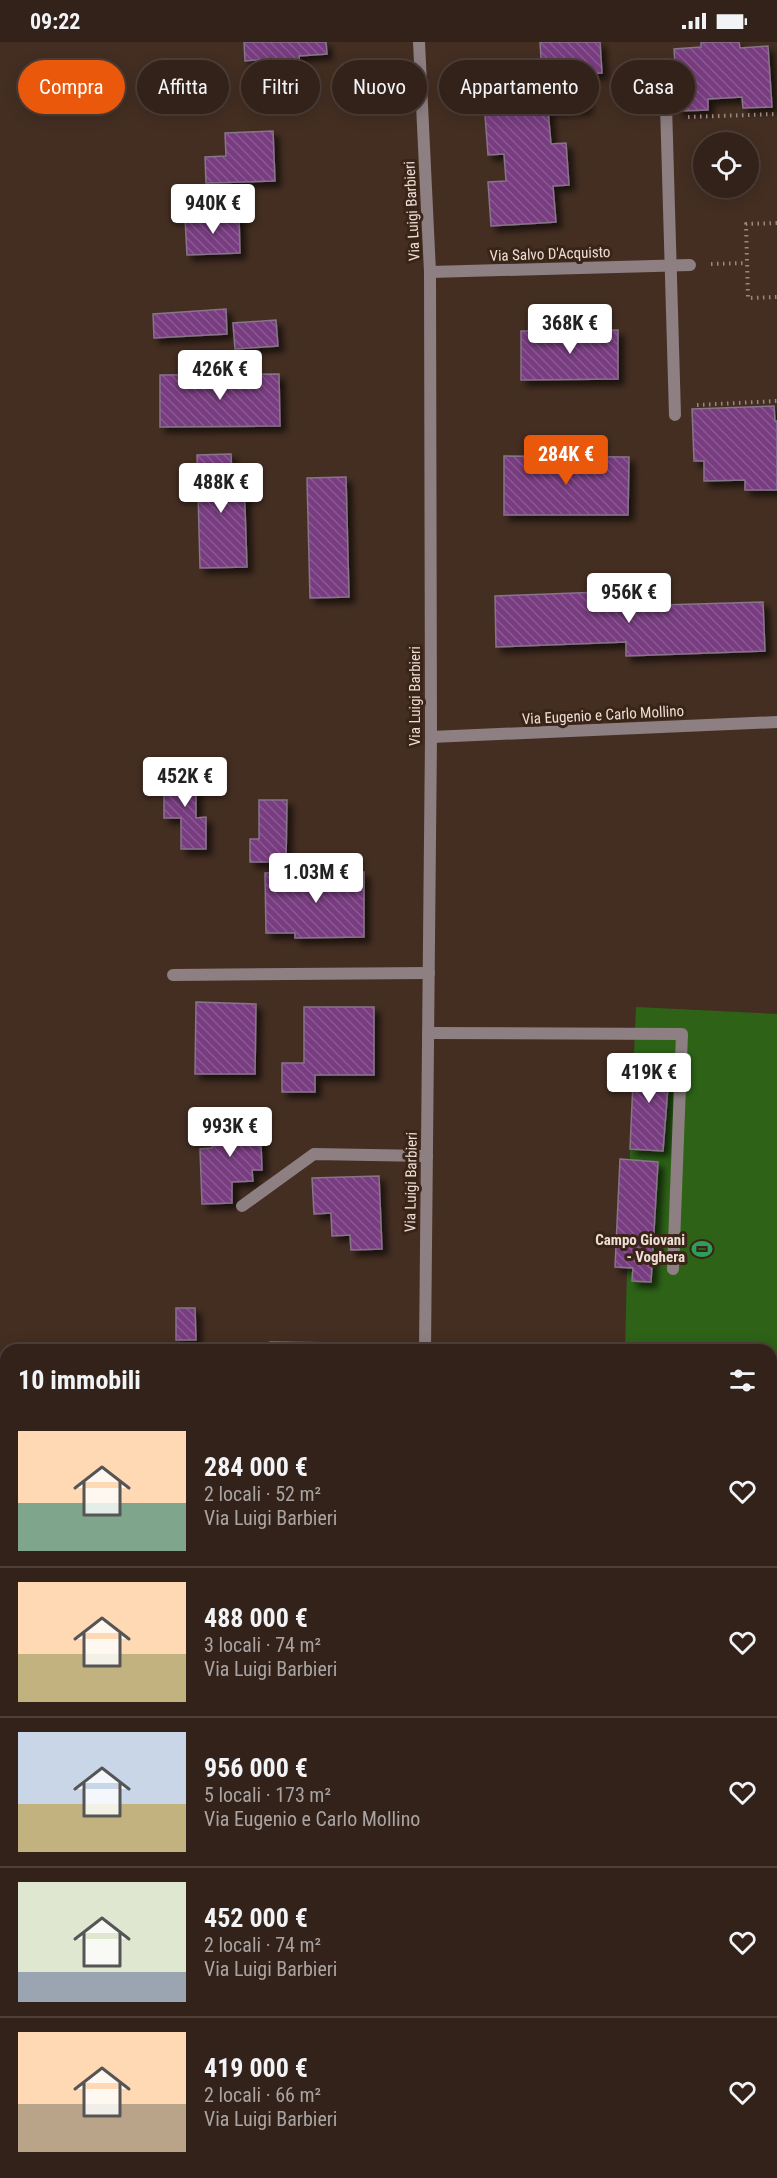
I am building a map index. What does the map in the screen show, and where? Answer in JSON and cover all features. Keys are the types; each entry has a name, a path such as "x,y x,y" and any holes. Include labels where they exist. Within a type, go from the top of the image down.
{"street":[{"name":"Via Luigi Barbieri","path":"419,42 430,272 431,737 425,1344"},
{"path":"666,114 675,410"},
{"name":"Via Salvo D'Acquisto","path":"430,272 690,265"},
{"name":"Via Eugenio e Carlo Mollino","path":"431,737 777,722"},
{"path":"173,975 429,973"},
{"path":"428,1033 682,1034 673,1269"},
{"path":"242,1206 314,1155 427,1156"}],"path":[{"path":"666,118 777,114"},
{"path":"777,223 746,224 748,298 777,297"},
{"path":"690,265 747,263"},
{"path":"675,410 777,402"}],"green space":[{"name":"Campo Giovani - Voghera","path":"636,1007 777,1014 777,1344 625,1344"}],"building":[{"path":"244,42 326,42 327,54 299,56 299,60 245,60"},
{"path":"540,42 600,42 602,73 599,73 599,60 541,60"},
{"path":"701,42 739,42 740,48 768,46 772,107 743,108 742,97 708,99 708,110 695,110 695,60 675,60 674,49 701,47"},
{"path":"548,114 551,144 566,143 569,185 553,186 556,222 491,226 488,182 506,181 504,154 488,155 485,115"},
{"path":"273,131 275,181 206,183 205,157 226,156 225,133"},
{"path":"239,216 240,253 187,255 185,218"},
{"path":"226,309 227,334 154,338 153,314"},
{"path":"276,320 278,346 235,349 233,323"},
{"path":"618,330 618,379 521,380 521,331"},
{"path":"279,374 280,426 160,427 160,375"},
{"path":"774,406 775,421 777,421 777,490 745,490 745,480 704,481 704,461 694,461 692,409"},
{"path":"231,454 232,479 244,479 247,567 200,568 197,455"},
{"path":"504,456 629,457 628,515 504,515"},
{"path":"346,477 349,597 310,598 307,478"},
{"path":"628,591 628,606 763,602 765,651 626,656 626,642 496,647 495,596"},
{"path":"164,771 196,771 196,818 206,817 206,849 181,849 181,818 164,818"},
{"path":"259,800 287,800 286,862 250,862 250,839 259,839"},
{"path":"364,872 364,937 295,938 295,933 266,933 265,873"},
{"path":"196,1002 256,1004 255,1074 195,1074"},
{"path":"304,1007 374,1007 374,1075 315,1075 315,1092 282,1092 282,1063 304,1063"},
{"path":"634,1059 670,1061 663,1151 630,1149"},
{"path":"260,1118 262,1170 252,1170 253,1181 232,1182 232,1203 202,1204 200,1149 212,1148 211,1119"},
{"path":"620,1159 658,1162 651,1282 632,1281 633,1268 615,1267"},
{"path":"379,1176 382,1249 351,1250 350,1235 332,1236 331,1213 314,1214 312,1178"},
{"path":"176,1308 195,1308 196,1340 176,1340"},
{"path":"270,1342 339,1343 339,1344 270,1344"}],"place":[{"name":"Campo Giovani - Voghera","path":"702,1249"}]}
